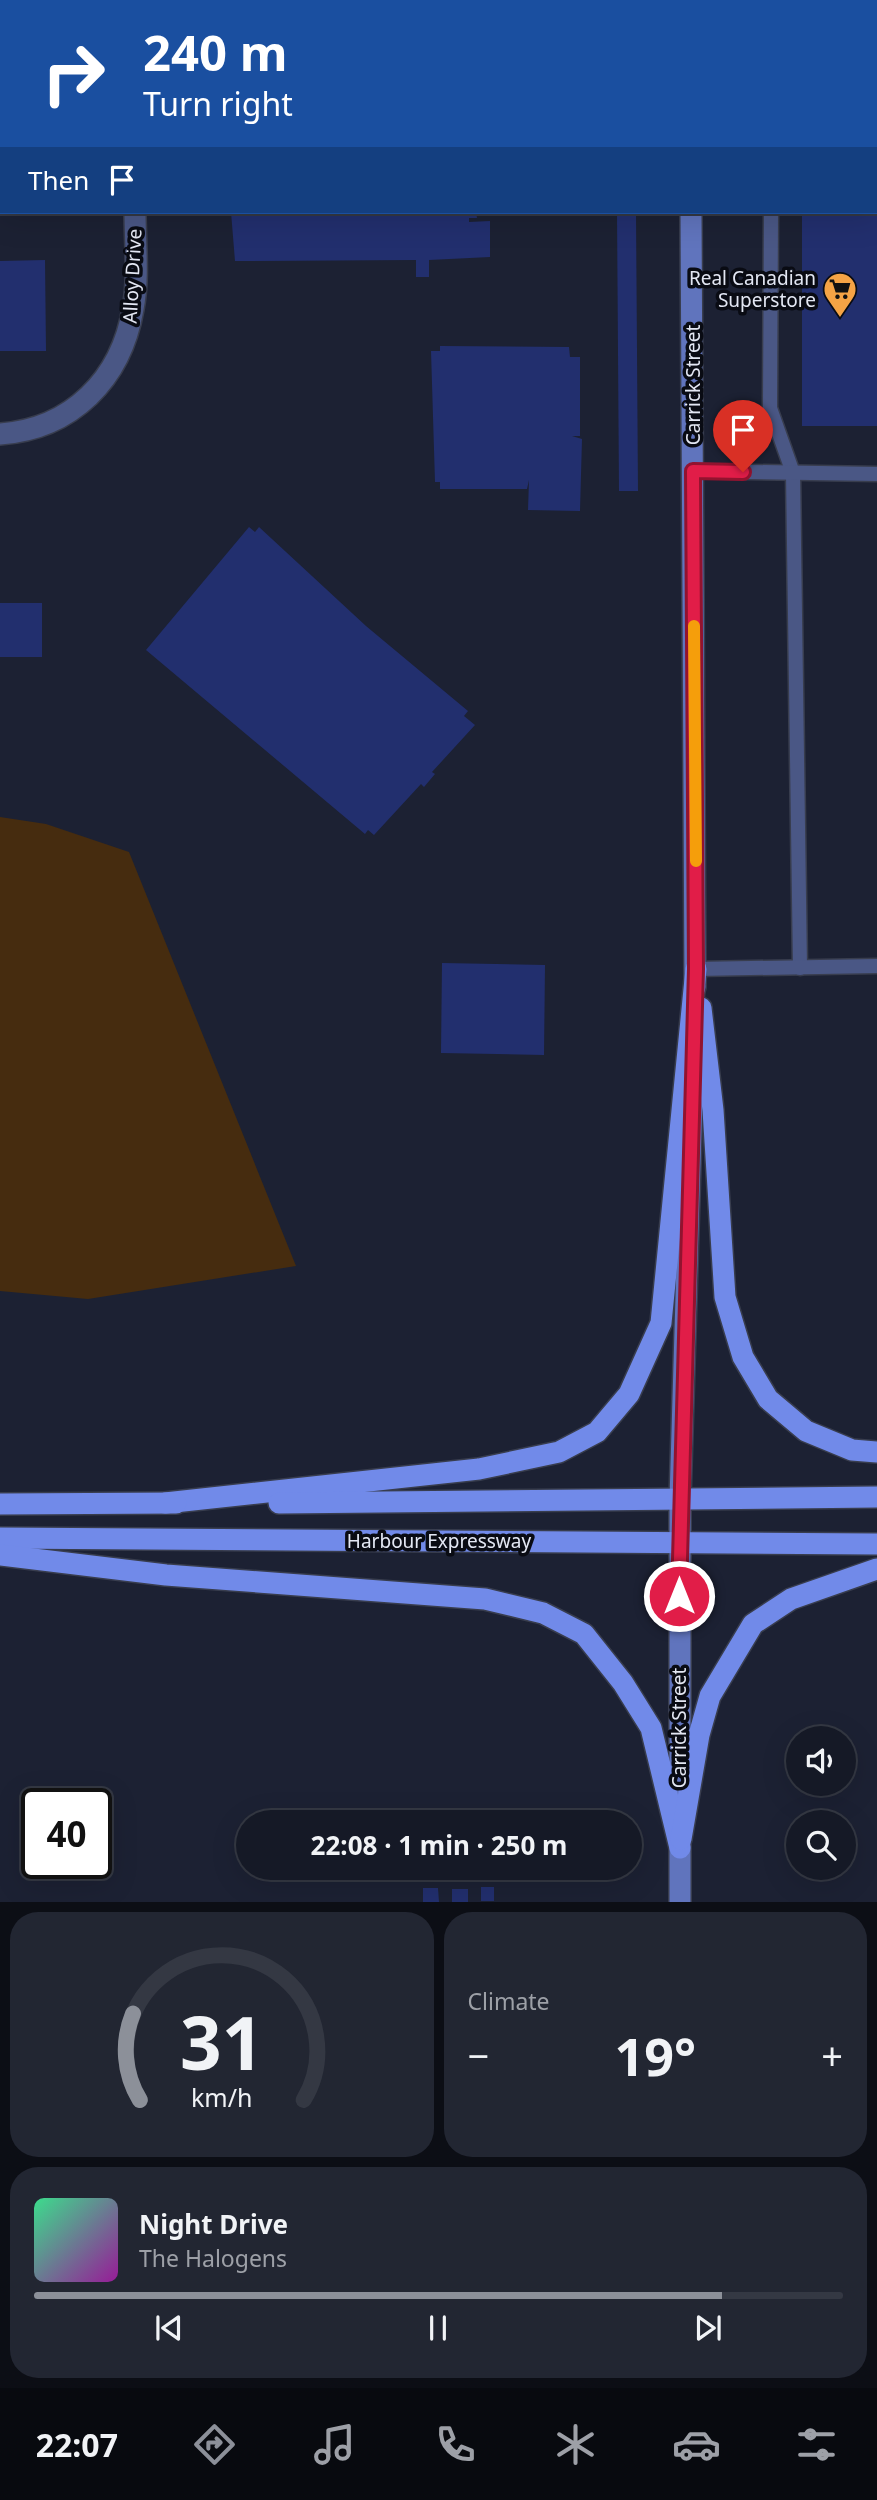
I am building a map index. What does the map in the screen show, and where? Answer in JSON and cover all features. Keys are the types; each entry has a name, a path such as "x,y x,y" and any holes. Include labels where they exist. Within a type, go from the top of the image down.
{"main road":[{"path":"696,969 713,1110 725,1297 743,1357 768,1399 806,1431 852,1450 877,1452"},
{"path":"164,1503 479,1469 559,1452 597,1432 629,1394 661,1323 696,969"},
{"name":"Harbour Expressway","path":"0,1504 877,1497"},
{"name":"Harbour Expressway","path":"0,1538 877,1545"},
{"path":"0,1555 166,1575 485,1599 543,1613 584,1634 623,1683 651,1728 680,1848"},
{"path":"680,1848 699,1735 710,1696 753,1624 791,1599 877,1569"}],"street":[{"name":"Alloy Drive","path":"0,435 24,433 51,424 82,404 108,377 126,342 134,306 135,214"},
{"name":"Carrick Street","path":"680,1902 680,1499 696,969 691,214"}],"lane":[{"path":"771,214 770,408 793,473 800,968"},
{"path":"693,471 877,474"},
{"path":"696,969 877,966"}],"shaded area":[{"path":"0,817 46,824 129,852 296,1266 88,1299 0,1291"}],"building":[{"path":"231,214 476,214 477,218 469,218 469,222 490,221 490,257 429,260 429,277 416,277 416,260 235,261"},
{"path":"617,214 636,214 638,491 619,491"},
{"name":"Real Canadian Superstore","path":"802,214 877,214 877,426 802,426"},
{"path":"45,260 46,351 0,351 0,261"},
{"path":"440,346 569,347 570,357 580,357 580,436 572,436 582,439 580,511 528,510 529,480 527,489 440,489 440,482 435,482 431,351 440,351"},
{"path":"249,527 255,532 259,527 366,626 468,711 464,716 475,725 432,772 435,774 424,787 421,784 374,835 368,830 365,834 146,650"},
{"path":"0,603 42,603 42,657 0,657"},
{"path":"442,963 545,965 544,1055 441,1053"},
{"path":"481,1887 494,1887 494,1901 481,1901"},
{"path":"423,1888 438,1888 439,1902 423,1902"},
{"path":"452,1889 468,1889 468,1902 452,1902"}],"slow traffic":[{"path":"694,626 696,861"}],"place":[{"name":"Real Canadian Superstore","path":"840,319"}],"route":[{"path":"679,1596 696,969 693,471 743,472"}]}
